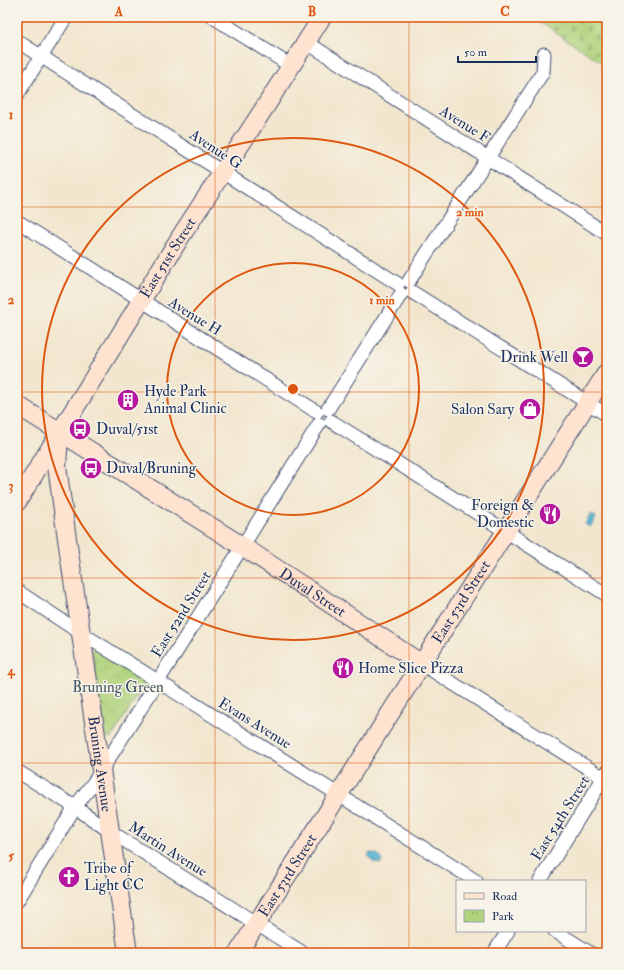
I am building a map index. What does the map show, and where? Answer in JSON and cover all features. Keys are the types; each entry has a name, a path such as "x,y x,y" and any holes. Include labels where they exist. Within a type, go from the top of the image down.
{"street":[{"path":"17,95 66,17"},
{"path":"213,17 291,66"},
{"name":"East 51st Street","path":"17,502 222,172 322,17"},
{"name":"Avenue G","path":"17,41 405,288 607,414"},
{"name":"Avenue F","path":"306,42 607,234"},
{"name":"East 52nd Street","path":"17,901 75,807 101,771 543,72 544,54"},
{"name":"Avenue H","path":"17,221 607,595"},
{"name":"East 53rd Street","path":"238,953 607,372"},
{"name":"Duval Street","path":"17,405 242,546 422,664 606,777"},
{"name":"Bruning Avenue","path":"60,433 57,466 128,953"},
{"name":"Evans Avenue","path":"17,591 82,634 474,880"},
{"name":"Martin Avenue","path":"17,771 303,953"},
{"name":"East 54th Street","path":"541,880 606,777"},
{"path":"494,953 507,932"},
{"path":"557,932 590,953"}],"green space":[{"path":"532,17 607,17 607,66"},
{"name":"Bruning Green","path":"93,648 146,680 112,737 109,738 105,736 92,650"}],"water":[{"path":"591,514 596,517 590,527 585,524"},
{"path":"370,853 377,854 383,860 380,864 373,862 368,855"}],"place":[{"name":"Drink Well","path":"583,357"},
{"name":"Hyde Park Animal Clinic","path":"128,400"},
{"name":"Salon Sary","path":"530,409"},
{"name":"Duval/51st","path":"80,429"},
{"name":"Duval/Bruning","path":"91,468"},
{"name":"Foreign & Domestic","path":"550,514"},
{"name":"Home Slice Pizza","path":"343,668"},
{"name":"Tribe of Light CC","path":"69,877"}]}
